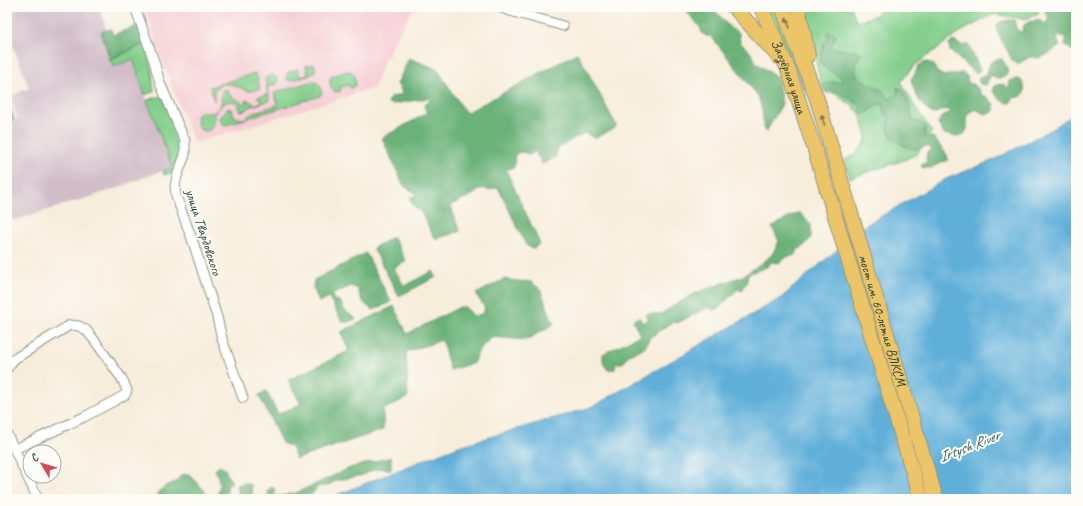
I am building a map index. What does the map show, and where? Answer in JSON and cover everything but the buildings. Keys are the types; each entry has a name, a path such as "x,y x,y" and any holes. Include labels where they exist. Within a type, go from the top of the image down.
{"main road":[{"path":"734,7 788,68"},
{"name":"Заозёрная улица","path":"760,7 788,68 814,147"},
{"name":"Заозёрная улица","path":"782,7 817,99 829,140"},
{"path":"798,7 817,99"},
{"name":"мост им. 60-летия ВЛКСМ","path":"829,140 936,499"},
{"name":"мост им. 60-летия ВЛКСМ","path":"814,147 920,499"}],"street":[{"name":"улица Твардовского","path":"135,7 160,83 185,141 185,155 175,186 176,196 193,242 217,317 222,339 243,398"},
{"path":"499,7 563,26"},
{"path":"7,369 14,359 70,324 79,326 86,330 122,378 127,390 125,396 14,449"},
{"path":"7,434 38,499"}],"shaded area":[{"path":"23,7 99,7 107,30 101,32 113,67 133,59 172,167 109,191 13,221 7,206 7,134 17,117 10,96 29,88 7,30 7,13"},
{"path":"144,7 415,7 393,43 388,57 385,57 374,88 194,143 171,85"}],"green space":[{"path":"683,7 712,7 730,28 739,33 740,43 746,47 756,63 773,74 778,82 782,104 766,132 764,130 762,109 758,96 711,36 706,36 702,33 700,27"},
{"path":"765,7 774,7 807,96 791,60"},
{"path":"804,7 851,7 857,22 876,15 882,7 1037,7 1039,14 1024,19 994,14 960,32 914,66 901,82 917,110 932,131 917,154 904,160 850,178 845,160 854,155 866,141 866,132 859,112 850,104 821,85"},
{"path":"1043,7 1076,7 1076,50 1071,50 1065,45 1066,41 1064,36 1058,36 1057,40 1060,46 1040,58 1030,57 1017,64 1012,61 996,27 1004,21 1015,20 1016,28 1022,32 1025,24 1030,22 1039,20 1045,24 1049,19"},
{"path":"139,25 145,44 110,59 101,32 111,29 113,35"},
{"path":"828,32 836,34 835,39 831,44 834,48 858,51 862,54 856,64 857,76 884,92 889,99 897,95 897,87 903,90 909,104 913,121 921,122 925,126 925,138 933,137 947,155 948,160 930,168 923,168 921,165 927,162 927,152 932,150 928,147 912,149 896,141 888,131 889,117 883,112 884,105 879,104 865,114 861,113 860,105 838,92 826,93 823,89 824,84 841,82 842,78 822,66 820,59 824,43 828,39"},
{"path":"953,41 963,46 968,44 980,69 979,72 976,74 950,51 949,44"},
{"path":"145,44 152,71 154,90 153,92 145,95 133,59 113,67 110,59"},
{"path":"577,53 616,125 615,128 595,138 585,133 582,134 558,148 556,157 542,164 535,151 530,155 524,152 516,153 514,167 506,170 540,244 533,249 526,245 498,187 488,190 482,188 474,194 451,205 454,218 460,231 436,239 425,219 413,204 410,197 416,196 416,193 404,186 382,138 427,113 424,106 430,100 428,98 393,104 388,103 390,98 402,94 397,84 409,58 437,69 466,113"},
{"path":"997,59 1002,59 1008,71 1007,74 998,79 994,76 990,76 986,85 980,84 978,79 980,76 986,75 990,63"},
{"path":"926,62 933,64 937,72 944,76 963,72 967,76 968,83 975,86 982,96 986,96 994,104 994,111 987,114 975,109 968,113 967,129 963,136 944,134 938,124 940,119 950,112 946,109 933,114 928,111 921,103 914,90 911,79 918,66"},
{"path":"314,64 314,73 305,77 289,81 286,78 288,72 298,69 300,77 308,75 306,66"},
{"path":"348,71 354,74 356,84 350,88 349,85 340,87 341,91 333,91 330,84 330,78"},
{"path":"256,73 260,89 248,91 230,84 224,84 215,89 214,101 210,87"},
{"path":"273,75 278,81 276,84 267,87 270,100 241,111 236,102 229,101 222,105 214,115 215,123 212,129 204,131 199,128 196,116 197,114 201,112 213,113 217,110 221,105 223,90 230,91 228,94 244,104 247,100 258,104 261,99 257,97 268,94 265,78"},
{"path":"1016,79 1021,80 1024,86 1023,95 1014,97 1010,103 1004,102 996,96 993,91 995,86 1001,84 1009,88 1010,81"},
{"path":"313,81 319,84 322,92 320,96 226,125 220,121 221,116 228,108 232,110 234,116 244,119 254,112 278,105 274,93"},
{"path":"162,96 183,143 183,154 175,172 164,175 163,171 172,167 147,100"},
{"path":"7,99 14,119 7,130"},
{"path":"799,212 811,225 811,238 802,248 798,249 796,254 784,258 779,263 772,262 767,267 751,273 747,277 747,283 742,291 738,289 719,308 713,310 709,307 677,323 673,322 650,337 645,347 627,356 626,360 622,363 616,363 615,369 608,370 603,363 603,354 640,335 633,320 639,317 643,323 647,321 647,314 661,314 698,292 743,276 766,260 773,253 779,241 772,227"},
{"path":"393,237 406,261 394,268 404,286 433,271 436,277 399,296 373,248"},
{"path":"366,253 391,302 373,310 363,301 358,289 351,286 333,294 334,299 341,302 345,310 356,319 348,322 342,322 329,297 319,302 313,287 314,280"},
{"path":"504,279 531,282 540,289 554,324 526,340 492,337 479,350 473,363 450,370 442,340 406,352 408,397 383,410 383,430 296,459 291,447 282,443 259,395 266,391 278,414 301,404 288,380 349,351 341,332 394,306 407,334 460,307 465,307 474,316 482,314 485,308 476,294"},
{"path":"391,457 391,470 385,468 376,469 360,476 336,481 327,486 319,486 312,494 306,495 300,499 271,499 267,491 271,487 275,489 274,493 276,497 296,493 350,468"},
{"path":"220,466 226,470 226,474 232,482 227,486 227,492 223,496 223,499 218,499 216,495 219,489 219,479 215,469"},
{"path":"189,474 205,491 204,499 158,499 158,492 167,485 176,482 181,475"},
{"path":"244,483 251,485 253,499 236,499 235,495 239,493 237,485"}],"water":[{"name":"Irtysh River","path":"1076,113 1076,499 327,499 456,447 592,407 781,298 866,225 946,179 994,160 1052,129"}]}
